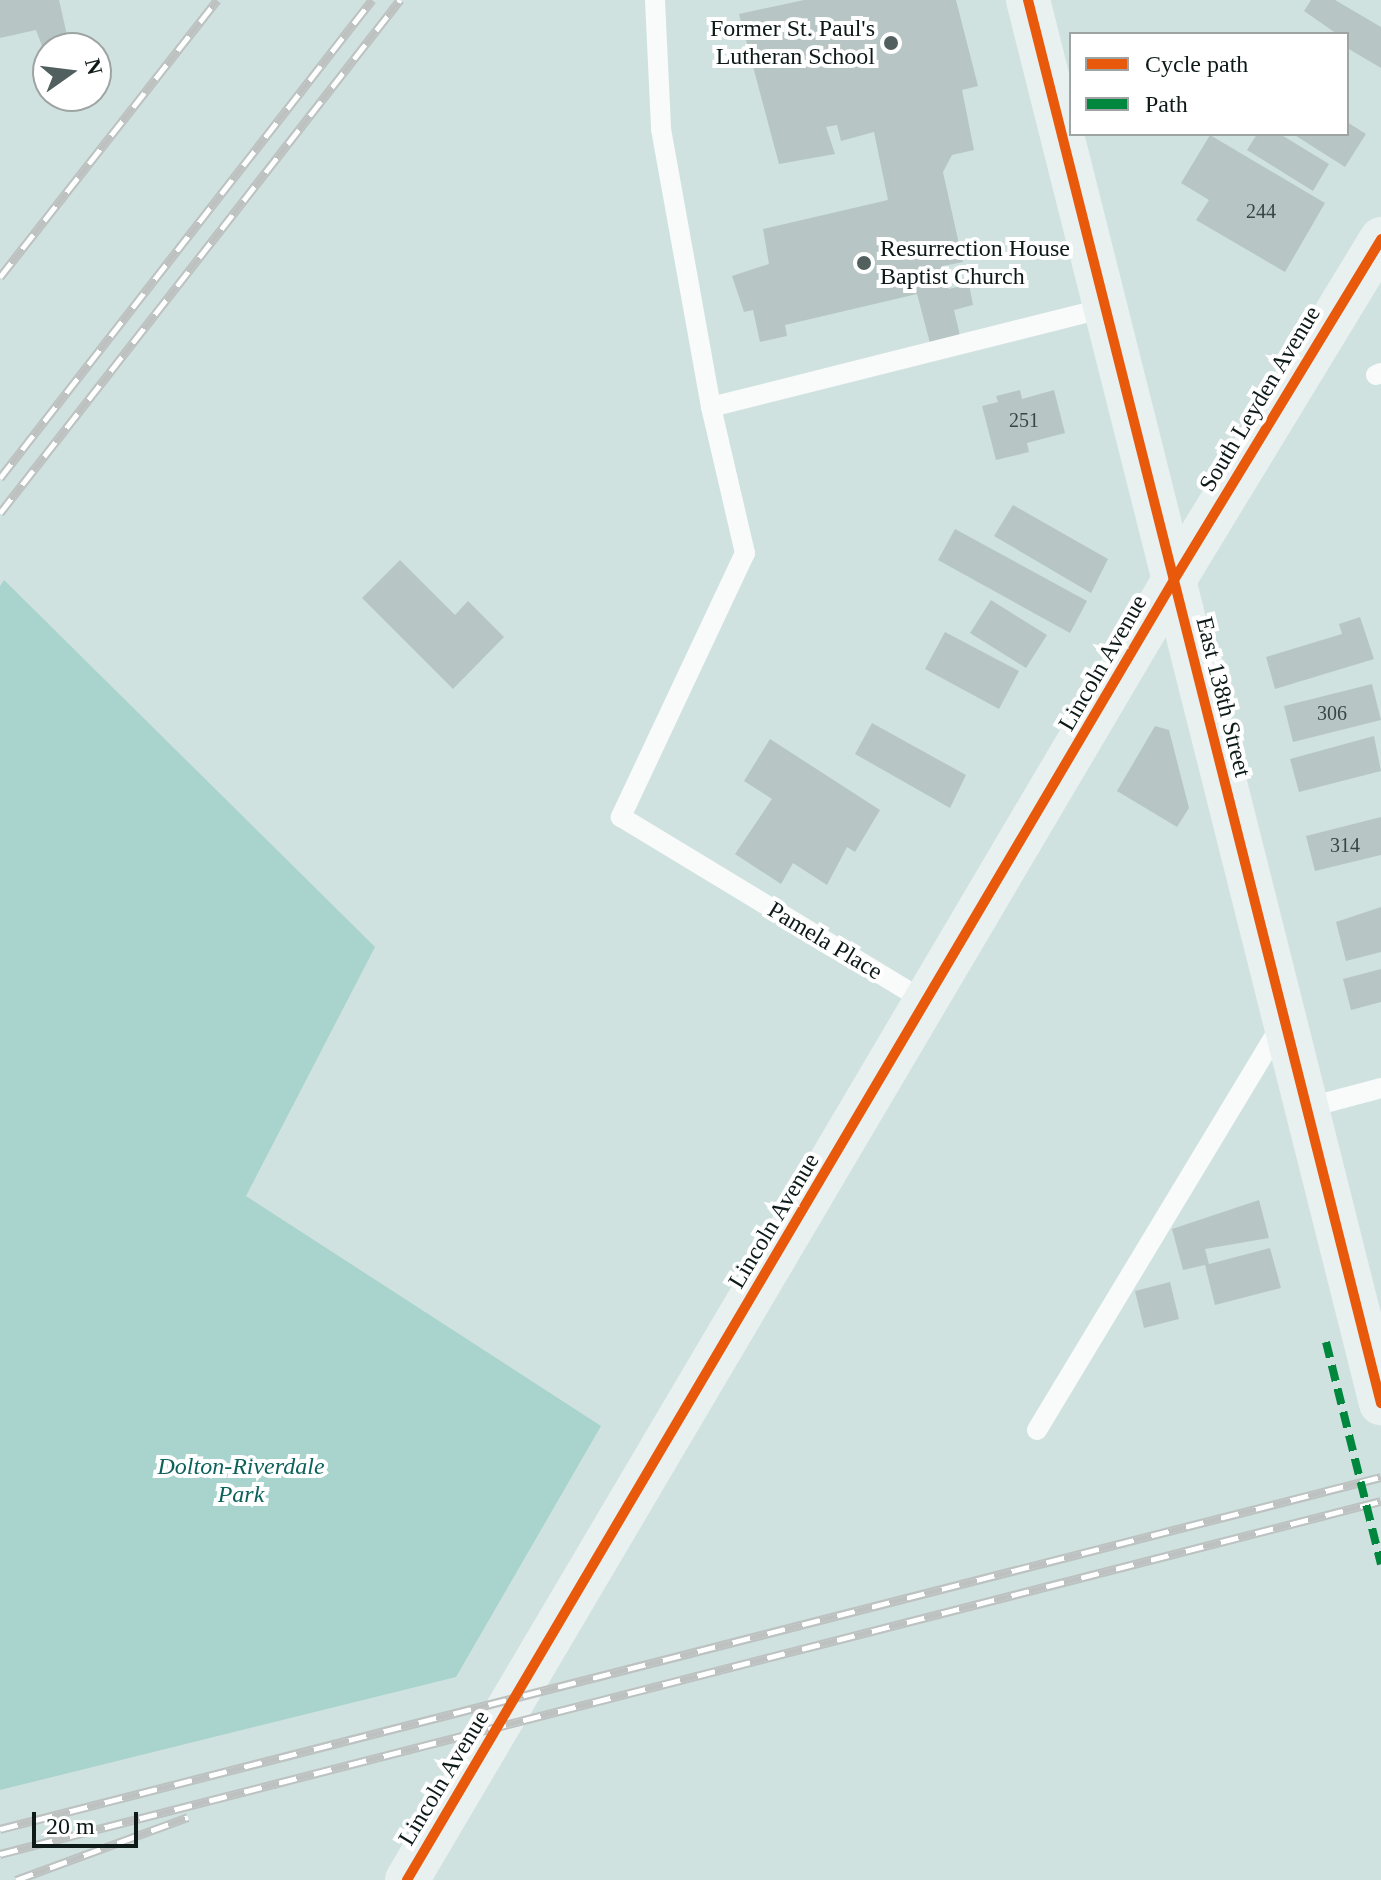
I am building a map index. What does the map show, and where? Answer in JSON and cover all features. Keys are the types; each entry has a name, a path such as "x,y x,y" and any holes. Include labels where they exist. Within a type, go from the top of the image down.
{"street":[{"name":"East 138th Street","path":"1028,0 1381,1403"},
{"name":"South Leyden Avenue","path":"1174,580 1381,239"},
{"name":"Lincoln Avenue","path":"407,1880 1174,580"}],"lane":[{"path":"655,0 661,129 711,407 1105,308"},
{"name":"Pamela Place","path":"711,407 745,553 621,817 927,1002"},
{"path":"1037,1430 1284,1020"},
{"path":"1306,1108 1381,1088"}],"green space":[{"name":"Dolton-Riverdale Park","path":"4,580 375,947 246,1196 601,1426 456,1677 0,1790 0,586"}],"building":[{"path":"0,0 59,0 66,32 36,30 0,38"},
{"path":"804,0 956,0 978,86 962,90 974,150 952,155 943,172 963,262 943,266 945,275 949,289 969,284 973,305 954,310 961,340 931,347 917,294 785,325 787,336 760,342 753,310 744,312 732,276 769,264 763,229 888,200 874,132 841,141 837,125 826,127 835,154 779,164 739,14"},
{"path":"1311,0 1335,0 1381,27 1381,68 1349,49 1349,32 1334,32 1304,11"},
{"path":"1349,123 1366,134 1345,167 1296,136 1349,136"},
{"path":"1212,136 1325,203 1285,272 1196,220 1209,200 1181,183"},
{"path":"1256,136 1283,136 1329,164 1313,191 1247,150"},
{"path":"1020,390 1022,399 1054,390 1065,433 1027,443 1029,452 996,460 982,406 998,402 996,396"},
{"path":"1013,505 1108,559 1091,593 994,536"},
{"path":"955,529 1087,601 1070,633 938,560"},
{"path":"400,560 455,615 468,601 504,637 453,689 362,598"},
{"path":"991,600 1047,635 1026,668 970,633"},
{"path":"1360,617 1374,659 1275,689 1266,657 1342,634 1339,624"},
{"path":"945,632 1019,671 999,709 925,669"},
{"path":"1372,684 1381,720 1293,742 1284,706"},
{"path":"872,723 966,775 950,808 855,754"},
{"path":"1155,726 1169,730 1189,808 1177,827 1117,791"},
{"path":"1374,736 1381,771 1299,792 1290,759"},
{"path":"770,739 880,810 855,852 847,847 827,885 793,863 781,884 735,854 772,799 744,781"},
{"path":"1381,817 1381,855 1315,871 1306,836"},
{"path":"1381,907 1381,952 1346,961 1336,922"},
{"path":"1381,969 1381,1002 1351,1010 1343,979"},
{"path":"1259,1200 1269,1238 1205,1249 1209,1264 1270,1248 1281,1288 1215,1305 1205,1265 1183,1270 1172,1229"},
{"path":"1170,1282 1179,1319 1144,1328 1135,1291"}],"railway":[{"path":"0,277 217,0"},
{"path":"0,478 372,0"},
{"path":"0,513 400,0"},
{"path":"0,1829 1381,1477"},
{"path":"0,1854 1381,1501"},
{"path":"16,1880 188,1817"}],"marked path":[{"path":"1326,1342 1381,1564"}],"cycle path":[{"path":"1028,0 1381,1403"},
{"path":"407,1880 1174,580 1381,239"}],"place":[{"name":"Former St. Paul's Lutheran School","path":"891,43"},
{"name":"Resurrection House Baptist Church","path":"864,263"}]}
